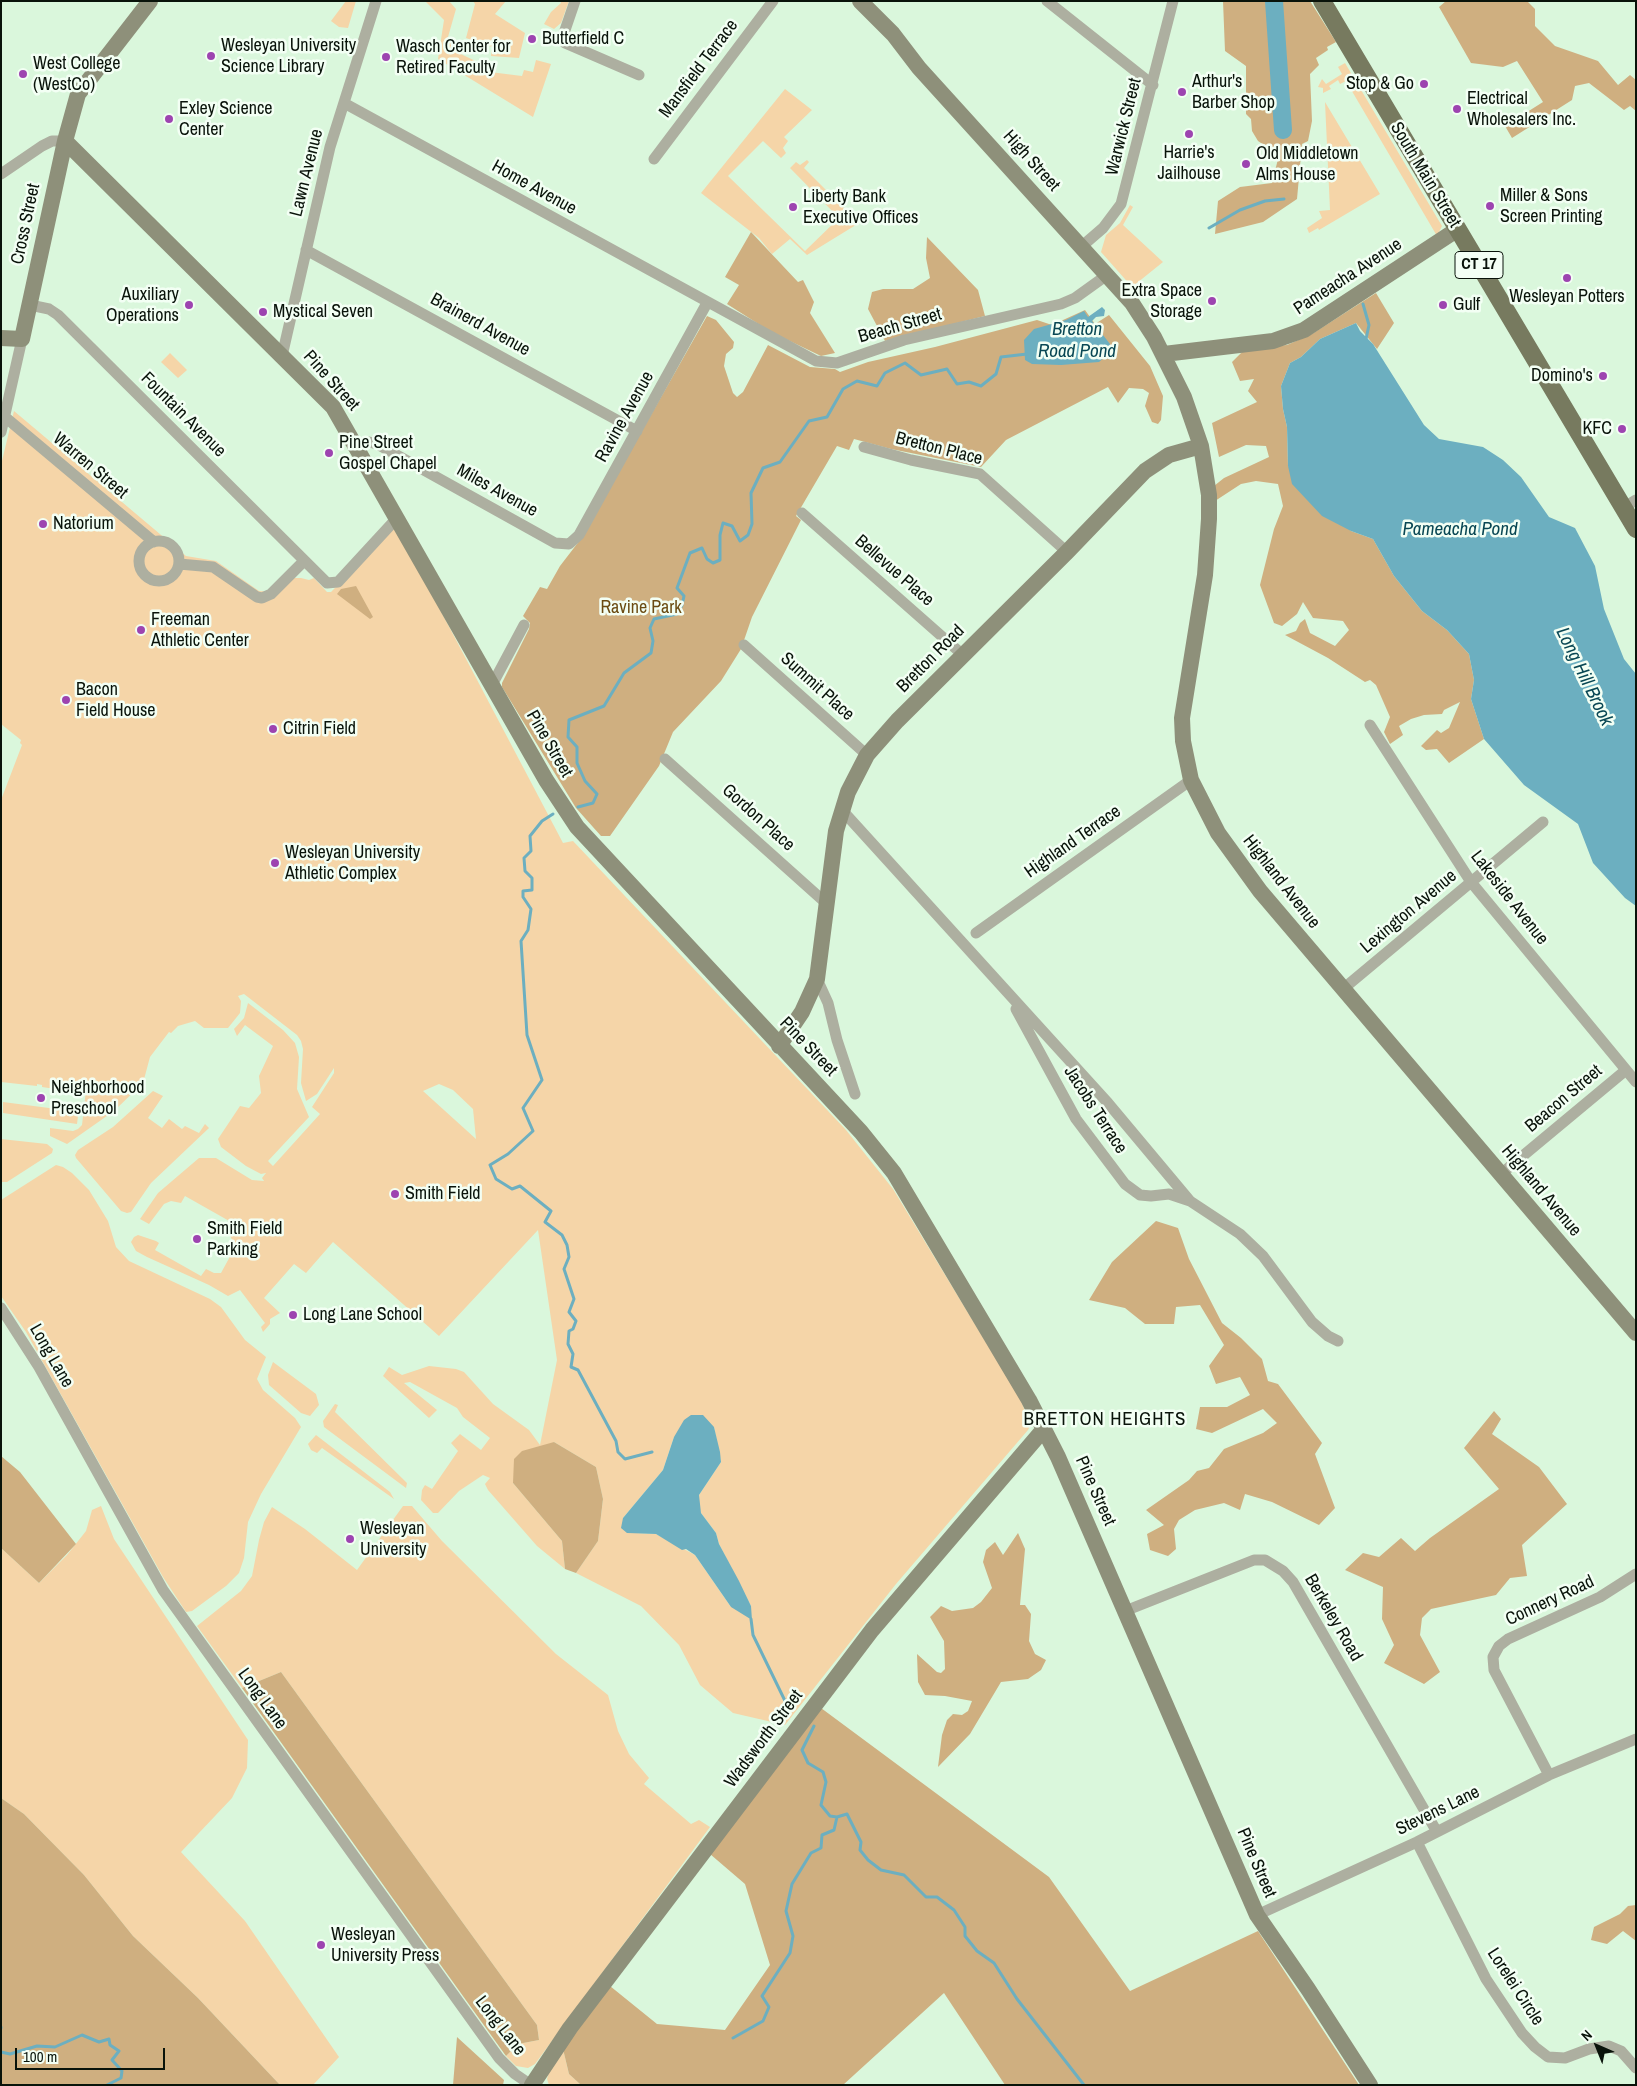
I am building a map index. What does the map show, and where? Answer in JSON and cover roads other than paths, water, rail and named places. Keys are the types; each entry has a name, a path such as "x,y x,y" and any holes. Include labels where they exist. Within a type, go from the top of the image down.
{"main road":[{"name":"South Main Street","path":"1322,1 1458,229 1630,504 1636,528"}],"street":[{"name":"Cross Street","path":"1,432 74,107 82,87 150,1"},
{"name":"Lawn Avenue","path":"282,356 321,181 376,1"},
{"path":"575,1 563,36 568,45 639,75"},
{"name":"Mansfield Terrace","path":"654,159 773,1"},
{"name":"High Street","path":"860,1 893,34 919,68 1107,275 1144,320 1164,354"},
{"path":"1046,1 1153,85"},
{"name":"Warwick Street","path":"1081,246 1103,228 1121,204 1174,1"},
{"name":"Home Avenue","path":"344,102 708,303"},
{"path":"1,174 42,146 52,141 65,141"},
{"name":"Pine Street","path":"65,141 333,407 356,444 550,787 577,827 861,1132 894,1172 1011,1368 1076,1495 1256,1915 1308,1989 1370,2085"},
{"name":"Pameacha Avenue","path":"1164,354 1273,341 1304,330 1458,229"},
{"name":"Brainerd Avenue","path":"306,250 637,431"},
{"name":"Beach Street","path":"708,303 806,358 832,363 847,360 904,340 1061,304 1075,298 1107,275"},
{"name":"Ravine Avenue","path":"569,544 579,536 708,303"},
{"name":"Fountain Avenue","path":"30,305 49,309 58,315 325,582 334,584 397,518"},
{"path":"1,338 22,339"},
{"name":"Highland Avenue","path":"1164,354 1187,405 1200,446 1209,496 1205,575 1182,718 1185,760 1191,780 1218,833 1241,867 1636,1333"},
{"name":"Warren Street","path":"5,417 154,542 164,542 172,546 178,554 179,564"},
{"name":"Miles Avenue","path":"356,444 369,442 377,444 555,543 569,544"},
{"name":"Bretton Road","path":"779,1046 802,1012 817,979 833,846 841,809 856,773 867,755 897,721 1157,462 1169,455 1200,446"},
{"name":"Bretton Place","path":"864,448 980,474 1067,552"},
{"name":"Bellevue Place","path":"802,513 963,655"},
{"path":"154,542 144,548 140,558 141,569 148,578 164,580 174,574 179,564 213,566 257,597 262,598 271,594 304,561"},
{"path":"492,685 524,625"},
{"name":"Summit Place","path":"744,645 867,755"},
{"name":"Lakeside Avenue","path":"1370,725 1471,882 1636,1082"},
{"name":"Gordon Place","path":"665,759 827,904"},
{"name":"Highland Terrace","path":"976,933 1191,780"},
{"name":"Jacobs Terrace","path":"841,809 1004,991 1108,1103 1190,1201"},
{"name":"Lexington Avenue","path":"1343,989 1543,822"},
{"path":"817,979 828,1003 837,1040 855,1094"},
{"name":"Jacobs Terrace","path":"1004,991 1076,1118 1125,1184 1140,1195 1169,1194 1190,1201 1240,1234 1263,1256 1312,1322 1328,1336 1338,1341"},
{"name":"Beacon Street","path":"1501,1174 1626,1070"},
{"name":"Long Lane","path":"1,1308 39,1367 146,1564 182,1618 499,2058 515,2074 532,2085"},
{"name":"Wadsworth Street","path":"532,2085 570,2028 866,1637 1044,1430"},
{"name":"Berkeley Road","path":"1125,1611 1254,1560 1265,1560 1283,1570 1293,1582 1437,1832"},
{"name":"Connery Road","path":"1549,1775 1494,1670 1493,1657 1499,1646 1508,1639 1600,1597 1636,1574"},
{"name":"Stevens Lane","path":"1256,1915 1417,1842 1549,1775 1636,1739"},
{"name":"Lorelei Circle","path":"1417,1842 1486,1980 1522,2033 1535,2047 1548,2057 1565,2058 1589,2049 1609,2046 1621,2051 1636,2068"}],"water":[{"name":"Bretton Road Pond","path":"1102,307 1105,310 1104,316 1096,317 1092,321 1110,344 1107,355 1099,362 1061,365 1032,364 1025,360 1024,340 1034,329 1066,320 1084,311 1088,317"},
{"name":"Pameacha Pond","path":"1356,323 1360,331 1373,344 1424,425 1439,439 1483,447 1503,460 1521,477 1549,517 1575,528 1595,566 1604,609 1624,659 1636,674 1636,906 1625,898 1593,863 1578,824 1524,785 1484,739 1471,699 1474,680 1469,654 1447,630 1422,611 1394,576 1373,539 1351,531 1322,516 1292,484 1288,466 1287,427 1281,386 1290,363 1301,357 1320,339"},
{"path":"691,1415 703,1415 714,1427 721,1462 699,1495 701,1513 716,1533 719,1544 751,1606 752,1620 731,1607 695,1555 686,1549 682,1550 656,1534 627,1533 621,1528 623,1518 663,1470 674,1437 684,1420"}],"waterway":[{"name":"Long Hill Brook","path":"1274,1 1283,130"},
{"path":"1209,228 1240,210 1265,201 1284,199"},
{"name":"Long Hill Brook","path":"1363,304 1369,325 1366,339"},
{"path":"578,807 593,803 597,794 585,781 577,763 577,747 568,737 569,720 604,706 624,673 651,653 653,641 650,628 654,619 677,614 682,605 684,596 677,588 690,553 702,548 707,559 713,563 720,560 720,535 723,523 732,526 740,541 748,535 752,524 751,493 763,468 780,462 809,421 827,417 843,389 857,381 877,386 885,373 905,363 921,375 947,369 957,384 969,382 981,386 996,374 1001,357 1027,354"},
{"path":"553,814 542,821 530,836 531,851 524,858 525,871 532,878 532,890 523,891 523,897 531,909 528,930 521,941 527,1035 542,1080 523,1108 533,1131 508,1154 490,1165 496,1179 512,1189 520,1186 551,1211 545,1222 562,1235 567,1245 569,1257 564,1269 574,1299 569,1312 576,1321 573,1329 569,1331 568,1344 573,1354 571,1367 578,1370 616,1441 618,1452 625,1459 652,1452"},
{"path":"751,1619 753,1635 788,1707"},
{"path":"814,1726 802,1750 808,1763 823,1772 826,1782 821,1805 830,1816 837,1817 847,1814 861,1842 860,1850 868,1860 881,1870 904,1875 926,1897 937,1897 954,1910 965,1927 965,1936 977,1951 994,1963 1017,1999 1084,2085"},
{"path":"733,2038 763,2021 769,2007 762,1996 790,1953 793,1936 786,1911 792,1884 811,1853 821,1848 822,1835 834,1830 837,1817"},
{"path":"1,2052 10,2054 37,2046 55,2047 82,2035 99,2042 109,2039 110,2045 119,2051 112,2060 122,2071 121,2078 107,2085"}],"place":[{"name":"Butterfield C","path":"532,39"},
{"name":"Wesleyan University Science Library","path":"211,56"},
{"name":"Wasch Center for Retired Faculty","path":"386,57"},
{"name":"West College (WestCo)","path":"23,74"},
{"name":"Stop & Go","path":"1424,84"},
{"name":"Arthur's Barber Shop","path":"1182,92"},
{"name":"Electrical Wholesalers Inc.","path":"1457,109"},
{"name":"Exley Science Center","path":"169,119"},
{"name":"Harrie's Jailhouse","path":"1189,134"},
{"name":"Old Middletown Alms House","path":"1246,164"},
{"name":"Miller & Sons Screen Printing","path":"1490,206"},
{"name":"Liberty Bank Executive Offices","path":"793,207"},
{"name":"Wesleyan Potters","path":"1567,278"},
{"name":"Extra Space Storage","path":"1212,301"},
{"name":"Auxiliary Operations","path":"189,305"},
{"name":"Gulf","path":"1443,305"},
{"name":"Mystical Seven","path":"263,312"},
{"name":"Domino's","path":"1603,376"},
{"name":"KFC","path":"1622,429"},
{"name":"Pine Street Gospel Chapel","path":"329,453"},
{"name":"Natorium","path":"43,524"},
{"name":"Freeman Athletic Center","path":"141,630"},
{"name":"Bacon Field House","path":"66,700"},
{"name":"Citrin Field","path":"273,729"},
{"name":"Wesleyan University Athletic Complex","path":"275,863"},
{"name":"Neighborhood Preschool","path":"41,1098"},
{"name":"Smith Field","path":"395,1194"},
{"name":"Smith Field Parking","path":"197,1239"},
{"name":"Long Lane School","path":"293,1315"},
{"name":"Wesleyan University","path":"350,1539"},
{"name":"Wesleyan University Press","path":"321,1945"}],"district":[{"name":"BRETTON HEIGHTS","path":"1105,1420"}],"park label":[{"name":"Ravine Park","path":"641,608"}]}
